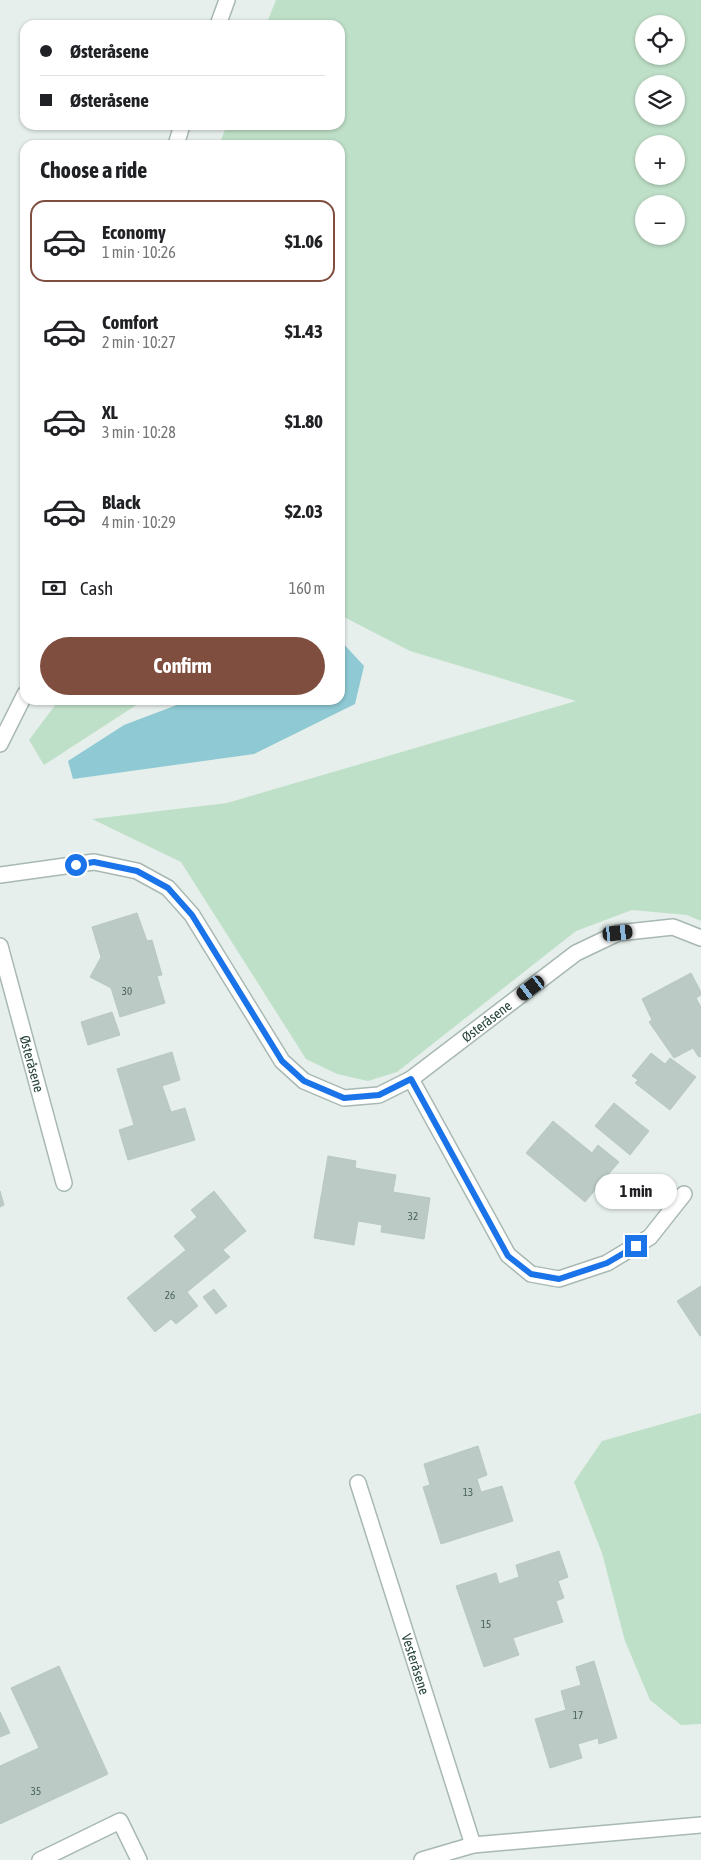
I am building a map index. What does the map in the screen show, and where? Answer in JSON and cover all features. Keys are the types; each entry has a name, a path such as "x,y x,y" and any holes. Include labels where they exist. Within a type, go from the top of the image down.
{"street":[{"path":"220,20 227,0"},
{"path":"0,744 20,704"},
{"name":"Østeråsene","path":"0,875 94,862 137,871 168,888 192,915 282,1061 304,1081 344,1098 379,1095 411,1079 576,953 618,933 673,927 701,938"},
{"name":"Østeråsene","path":"0,946 64,1183"},
{"path":"411,1079 508,1256 531,1274 559,1279 607,1263 650,1237 684,1194"},
{"name":"Vesteråsene","path":"358,1482 473,1845"},
{"path":"40,1860 120,1821 138,1860"},
{"path":"422,1860 473,1845 701,1825"}],"green space":[{"path":"276,0 701,0 701,921 687,915 632,910 576,931 397,1072 368,1081 337,1074 306,1059 181,862 92,819 227,803 576,701 410,651 345,618 345,140 221,140 225,130 345,130 345,20 268,20"},
{"path":"55,705 136,705 44,765 29,740"},
{"path":"701,1413 701,1724 681,1725 650,1700 625,1641 602,1553 574,1482 602,1441"}],"water":[{"path":"345,645 364,666 355,704 254,754 73,779 68,761 124,725 177,705 345,705"}],"building":[{"path":"137,913 147,941 152,940 162,975 157,976 165,1003 120,1017 111,988 90,977 101,957 92,927"},
{"path":"691,973 701,992 701,995 696,998 701,1007 701,1057 698,1056 693,1048 674,1058 649,1022 652,1020 642,999"},
{"path":"112,1012 120,1035 88,1045 81,1022"},
{"path":"172,1052 180,1080 162,1086 171,1112 185,1108 195,1140 128,1160 119,1130 134,1125 117,1069"},
{"path":"651,1053 665,1064 670,1058 696,1077 670,1110 635,1083 638,1080 632,1076"},
{"path":"614,1103 649,1131 630,1155 595,1126"},
{"path":"553,1121 592,1153 598,1145 619,1162 585,1202 526,1153"},
{"path":"328,1156 356,1161 355,1168 396,1175 393,1192 430,1198 424,1239 381,1232 382,1225 358,1221 354,1245 314,1238"},
{"path":"0,1191 4,1205 0,1207"},
{"path":"214,1191 246,1231 223,1250 230,1257 187,1292 198,1306 176,1324 171,1319 155,1332 127,1298 186,1250 174,1236 197,1217 191,1210"},
{"path":"701,1286 701,1336 700,1336 677,1301"},
{"path":"214,1289 227,1306 216,1314 203,1297"},
{"path":"478,1446 487,1475 477,1479 481,1492 502,1486 513,1521 441,1544 423,1487 430,1485 424,1464"},
{"path":"559,1551 568,1577 558,1581 564,1598 556,1601 563,1622 513,1638 519,1655 484,1667 456,1586 496,1573 499,1584 519,1577 516,1565"},
{"path":"594,1661 617,1738 599,1744 598,1738 578,1744 582,1758 550,1768 535,1719 566,1710 561,1691 581,1685 576,1667"},
{"path":"59,1666 108,1774 0,1824 0,1766 39,1748 11,1688"},
{"path":"0,1712 10,1733 0,1737"}],"route":[{"path":"76,865 94,862 137,871 168,888 192,915 282,1061 304,1081 344,1098 379,1095 411,1079 508,1256 531,1274 559,1279 607,1263 636,1246"}]}
